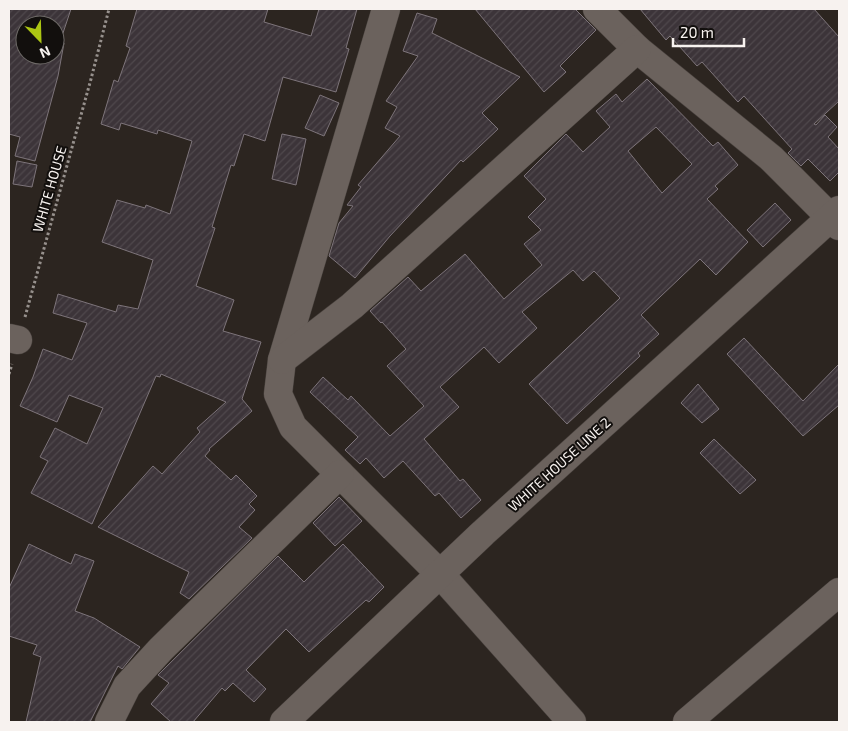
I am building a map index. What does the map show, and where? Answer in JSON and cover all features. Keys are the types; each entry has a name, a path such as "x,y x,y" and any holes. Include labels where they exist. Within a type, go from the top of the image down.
{"street":[{"path":"386,9 282,360 278,394 293,427 440,574 572,722"},
{"path":"597,9 637,49 771,158 836,218"},
{"path":"282,360 352,306 637,49"},
{"name":"WHITE HOUSE LINE 2","path":"284,722 483,533 836,218"},
{"path":"110,722 127,686 160,649 340,474"},
{"path":"687,722 839,592"}],"path":[{"name":"WHITE HOUSE","path":"9,374 13,339 91,79 109,9"}],"building":[{"path":"9,9 71,9 65,27 65,15 15,15 15,65 60,65 35,161 15,156 20,137 9,134"},
{"path":"137,9 268,9 264,22 311,36 319,9 357,9 346,48 349,49 336,92 283,77 265,141 244,134 234,166 231,165 212,227 215,228 196,286 234,300 223,331 261,342 242,399 252,411 209,449 205,456 231,480 236,475 257,496 249,504 255,510 239,527 252,538 189,599 180,593 189,572 98,527 153,466 162,474 200,432 197,428 226,402 161,374 160,377 156,376 92,524 31,493 48,461 40,457 55,428 87,444 103,408 69,395 57,422 20,406 43,349 72,360 87,323 53,313 58,294 116,312 118,305 138,309 153,260 102,242 117,200 145,208 146,205 170,214 192,141 158,130 157,134 121,123 119,130 101,124 114,80 118,82 130,48 126,46"},
{"path":"475,9 575,9 596,30 560,66 566,72 544,92"},
{"path":"640,9 814,9 839,37 839,101 814,124 816,125 825,115 837,127 828,137 839,149 839,172 830,181 808,159 801,166 788,153 792,149 744,96 738,102 702,62 697,66 670,36 666,40"},
{"path":"417,13 437,19 432,33 520,77 482,113 498,129 463,162 461,160 390,236 355,278 329,256 339,223 353,206 347,205 361,187 358,185 400,136 385,128 397,107 386,101 418,56 403,51"},
{"path":"647,79 713,146 718,142 738,165 715,186 718,189 707,199 748,242 716,275 700,259 641,315 659,334 638,353 640,356 567,424 529,384 620,298 594,271 583,281 573,270 522,312 537,328 499,363 484,347 440,387 459,407 424,439 460,481 463,479 481,500 461,518 439,493 435,496 403,461 384,478 366,458 360,464 345,450 358,437 310,392 323,377 348,400 351,396 390,436 424,406 387,366 406,349 370,311 408,277 421,291 465,254 504,299 542,265 524,244 541,230 528,217 546,199 524,176 566,134 583,152 610,127 596,111 616,94 622,102","holes":["656,127 692,164 662,193 628,151"]},
{"path":"320,95 339,103 324,136 305,128"},
{"path":"282,134 306,139 296,185 272,179"},
{"path":"17,161 37,165 32,187 13,184"},
{"path":"775,203 791,220 763,247 747,230"},
{"path":"744,338 803,401 839,364 839,405 803,436 727,354"},
{"path":"698,384 719,409 702,423 681,403"},
{"path":"714,439 756,480 740,494 700,453"},
{"path":"339,497 362,521 335,546 313,523"},
{"path":"29,544 71,564 75,554 94,561 75,611 94,618 140,647 122,669 118,666 90,722 26,722 41,657 33,654 37,645 9,636 9,588"},
{"path":"343,544 384,587 369,602 366,600 309,652 286,629 246,670 266,689 254,702 233,683 225,691 222,688 193,722 171,722 151,704 169,683 158,675 278,556 304,582"}]}
